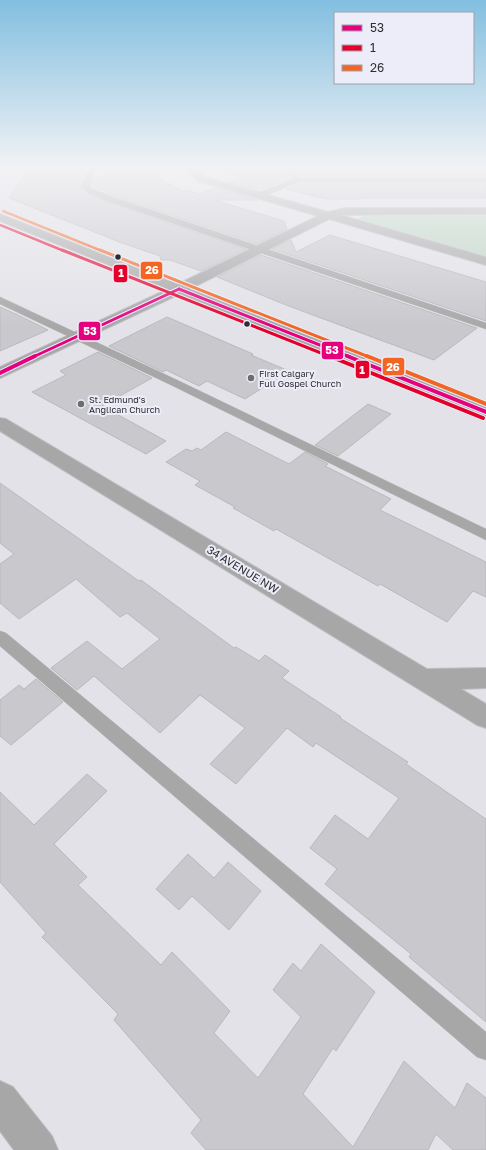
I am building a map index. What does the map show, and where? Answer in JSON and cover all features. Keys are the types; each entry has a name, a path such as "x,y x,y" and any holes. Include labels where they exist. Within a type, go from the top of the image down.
{"street":[{"path":"4,220 486,412"},
{"path":"0,373 179,289 320,220"},
{"path":"345,220 486,261"},
{"name":"34 AVENUE NW","path":"0,423 424,678 486,717"},
{"path":"424,678 486,678"},
{"path":"0,1100 38,1150"}],"lane":[{"path":"171,220 486,326"},
{"path":"0,300 173,382 486,535"},
{"path":"0,637 486,1048"}],"green space":[{"path":"360,220 486,220 486,256"}],"building":[{"path":"63,220 159,220 246,249 201,271 170,260 161,260 160,256 122,243"},
{"path":"185,220 280,220 284,221 287,229 257,244"},
{"path":"330,235 486,282 486,321 272,249 291,240 296,252"},
{"path":"261,255 477,328 434,360 286,305 217,277"},
{"path":"0,307 18,315 48,330 0,351"},
{"path":"167,317 289,371 245,399 207,381 199,386 166,370 163,372 109,346"},
{"path":"98,352 152,378 102,406 166,441 146,454 32,392 66,375 60,371"},
{"path":"368,404 391,414 338,456 315,445"},
{"path":"226,432 289,464 305,452 328,464 325,466 391,499 380,510 486,562 486,597 473,591 447,622 380,584 378,586 276,529 274,531 233,508 235,507 195,485 200,481 166,462 186,449 192,451 197,448 201,450"},
{"path":"0,483 139,581 141,580 234,648 236,647 259,661 265,655 289,671 282,678 408,762 406,764 486,819 486,1022 409,957 411,954 325,884 337,869 310,848 335,815 368,839 399,798 316,743 313,747 287,728 236,784 210,764 245,728 200,695 160,733 94,676 77,690 51,668 87,641 122,669 160,639 127,613 120,617 76,579 19,619 0,603 0,564 14,554 0,543"},
{"path":"36,679 63,702 11,745 0,736 0,700 19,685 24,689"},
{"path":"87,774 107,791 54,844 87,877 78,885 161,965 172,952 230,1011 214,1033 258,1078 301,1017 273,990 293,963 301,971 321,944 375,992 336,1051 333,1048 303,1094 353,1147 404,1061 455,1108 467,1083 486,1098 486,1150 453,1150 436,1134 428,1150 206,1150 191,1133 201,1120 114,1020 118,1014 42,937 46,933 0,882 0,792 34,825"},
{"path":"188,854 214,878 228,862 261,891 229,930 192,896 179,910 156,889"}],"transit line":[{"name":"26","path":"25,220 486,404"},
{"name":"1","path":"0,225 483,418"},
{"name":"53","path":"179,289 486,412"},
{"name":"53","path":"0,373 179,289"}],"place":[{"name":"First Calgary Full Gospel Church","path":"251,378"},
{"name":"St. Edmund's Anglican Church","path":"81,404"}]}
